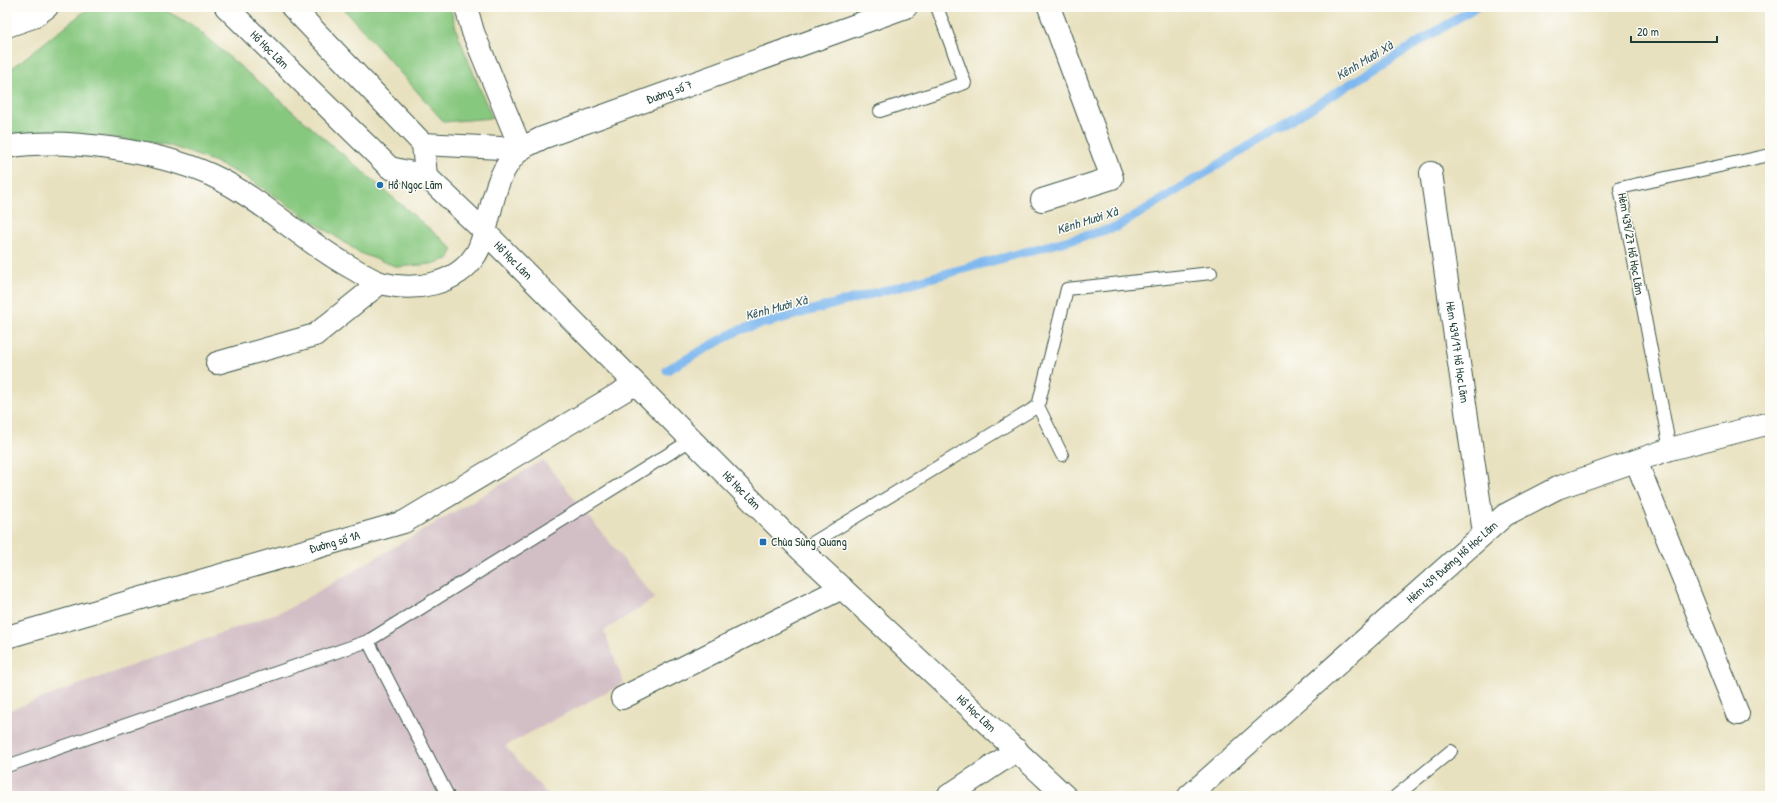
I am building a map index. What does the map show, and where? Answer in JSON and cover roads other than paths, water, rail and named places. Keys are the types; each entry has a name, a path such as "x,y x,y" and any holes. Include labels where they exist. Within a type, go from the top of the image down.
{"street":[{"path":"7,14 16,7"},
{"path":"7,26 34,17 47,7"},
{"name":"Hồ Học Lãm","path":"226,7 390,168 426,176 485,232 801,550 1065,796"},
{"path":"292,7 423,144 426,176"},
{"path":"423,144 521,149 473,32 466,7"},
{"name":"Đường số 7","path":"7,148 20,145 58,144 95,146 156,156 210,175 248,194 332,257 380,283 405,287 433,284 458,274 476,255 485,232 495,190 504,168 521,149 542,138 906,7"},
{"path":"1042,200 1112,178 1050,7"},
{"name":"Hẻm 439/17 Hồ Học Lãm","path":"1431,172 1484,533"},
{"path":"217,363 315,335 380,283"},
{"name":"Đường số 1A","path":"7,638 404,522 635,384"},
{"name":"Hẻm 439 Đường Hồ Học Lãm","path":"1189,796 1505,515 1557,488 1670,449 1770,423"},
{"path":"1636,461 1738,714"},
{"path":"622,698 842,588"},
{"path":"948,796 1017,750"}],"lane":[{"path":"880,111 965,83 936,7"},
{"name":"Hẻm 439/27 Hồ Học Lãm","path":"1670,449 1620,188 1770,156"},
{"path":"1062,455 1038,406 1067,289 1211,273"},
{"path":"801,550 1038,406"},
{"path":"7,766 368,640 691,440"},
{"path":"368,640 448,796"},
{"path":"1396,796 1451,751"}],"waterway":[{"name":"Kênh Mười Xà","path":"667,370 739,330 1117,227 1476,7"}],"place":[{"name":"Hồ Ngọc Lãm","path":"380,185"},
{"name":"Chùa Sùng Quang","path":"763,542"}]}
